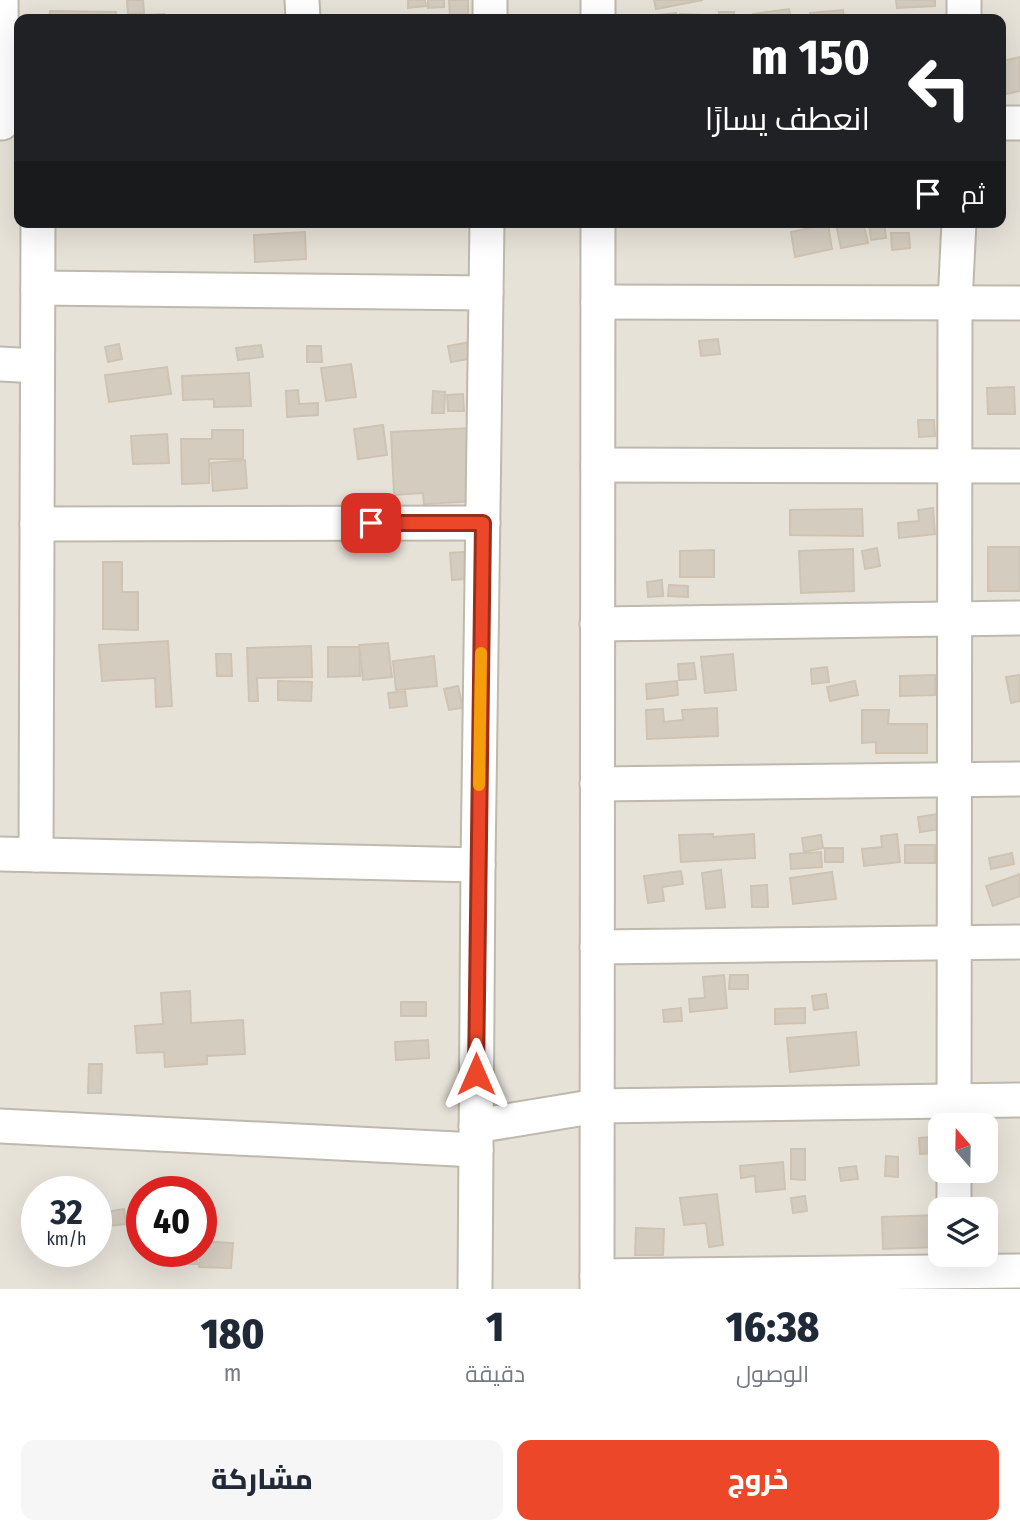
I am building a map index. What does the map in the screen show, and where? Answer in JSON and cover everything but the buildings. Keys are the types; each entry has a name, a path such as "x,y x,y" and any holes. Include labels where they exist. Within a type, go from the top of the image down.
{"street":[{"path":"1,0 7,123"},
{"path":"36,855 38,228"},
{"path":"475,1289 487,228"},
{"path":"598,228 597,1282 1020,1271"},
{"path":"954,1113 955,303 959,228"},
{"path":"38,288 486,293"},
{"path":"598,302 1020,303"},
{"path":"0,364 37,366"},
{"path":"598,465 1020,466"},
{"path":"37,524 483,523"},
{"path":"597,624 1020,618"},
{"path":"597,784 1020,779"},
{"path":"0,854 478,865"},
{"path":"597,947 1020,942"},
{"path":"0,1126 476,1138 597,1106 954,1113 1020,1100"}],"shaded area":[{"path":"0,0 1020,0 1020,1289 0,1289"}],"slow traffic":[{"path":"479,785 481,653"}],"route":[{"path":"371,523 483,523 476,1074"}]}
